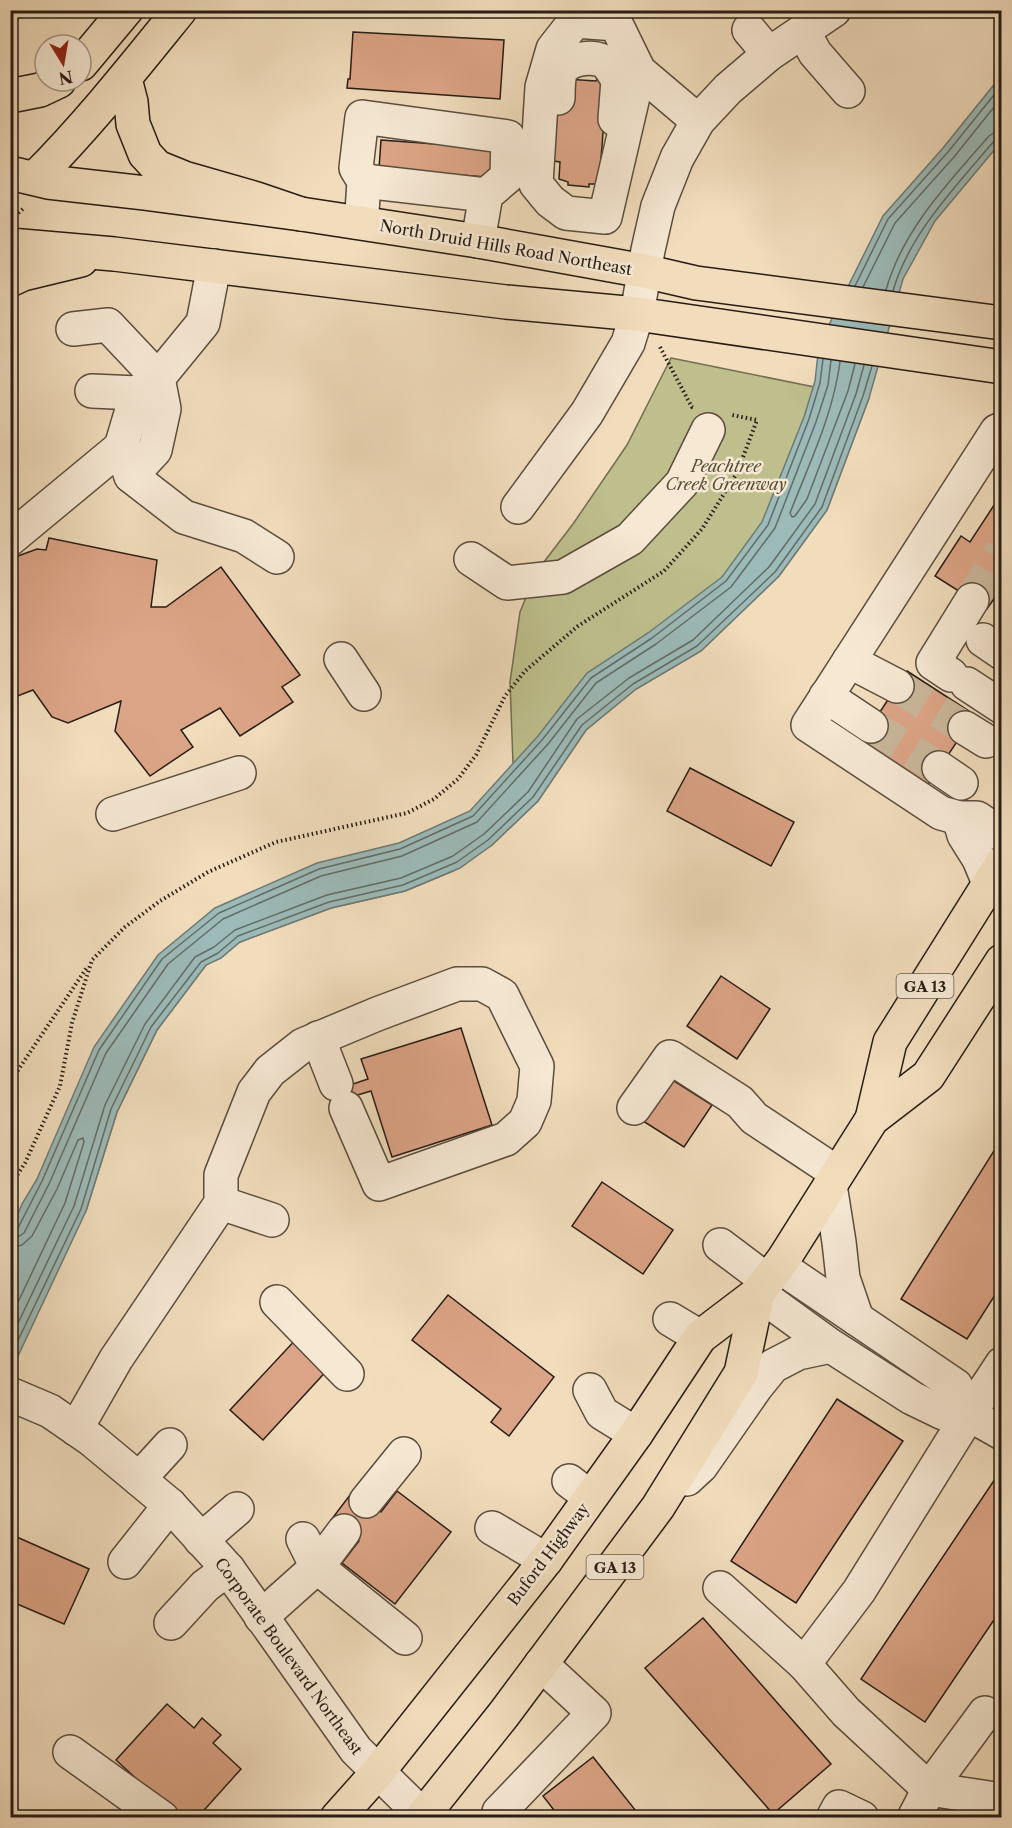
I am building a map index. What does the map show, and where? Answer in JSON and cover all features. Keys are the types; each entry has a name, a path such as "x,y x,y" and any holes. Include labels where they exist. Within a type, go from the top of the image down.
{"main road":[{"path":"93,50 126,10"},
{"path":"20,190 63,150 125,79 180,10"},
{"path":"125,79 133,123 145,154 157,167 184,178 301,214"},
{"path":"10,96 33,91"},
{"name":"North Druid Hills Road Northeast","path":"20,190 48,182 301,214 478,241 644,271 696,284 990,322"},
{"path":"10,244 114,254 497,301 636,314 1002,367"},
{"path":"10,280 23,274 114,254"},
{"name":"Buford Highway","path":"872,1119 890,1042 995,873"},
{"name":"Buford Highway","path":"423,1817 658,1507 741,1373 768,1280 872,1119 928,1076 1002,961"},
{"name":"Buford Highway","path":"337,1818 378,1772 546,1560 580,1489 636,1434 700,1337 768,1280"}],"street":[{"path":"518,507 587,413 628,343 658,206 677,158 698,121 728,89 759,42 803,31 834,10"},
{"path":"575,21 616,24 628,75 615,174 605,217 558,207 536,184 542,87 553,49 575,21"},
{"path":"803,31 815,53 848,91"},
{"path":"556,256 560,72 566,64 578,59 594,59 604,62 698,121"},
{"path":"356,222 362,212 364,181 356,168 362,117 508,137 507,177 486,195 478,241"},
{"path":"364,181 486,195"},
{"path":"10,539 126,461 147,386 203,323 214,266"},
{"path":"73,329 108,325 147,386"},
{"path":"92,391 147,386"},
{"path":"471,559 507,583 563,577 630,539 682,483 707,415"},
{"path":"1002,429 997,431 808,724 941,813 959,818 977,818 1002,835"},
{"path":"126,461 184,517 244,536 277,557"},
{"path":"972,600 933,663 1002,707"},
{"path":"341,659 364,694"},
{"path":"849,661 897,686"},
{"path":"826,696 871,726"},
{"path":"113,814 239,772"},
{"path":"959,818 964,835 980,859 995,873"},
{"path":"63,1420 116,1359 221,1203 221,1175 254,1092 270,1071 303,1045 318,1038 457,984 482,984 501,995 537,1066 534,1101 525,1122 506,1139 379,1184 318,1038"},
{"path":"634,1108 670,1057 740,1102 754,1118 833,1179 843,1278 857,1319 874,1354"},
{"path":"221,1203 273,1220"},
{"path":"720,1245 768,1280 831,1346"},
{"path":"768,1280 857,1319"},
{"path":"278,1302 347,1374"},
{"path":"670,1319 700,1337"},
{"path":"674,1482 687,1479 701,1466 772,1366 798,1353 831,1346 874,1354 904,1373 912,1398 943,1413 969,1414 1002,1433"},
{"path":"804,1664 859,1591 1002,1364"},
{"path":"590,1390 602,1413 636,1434"},
{"name":"Corporate Boulevard Northeast","path":"10,1394 63,1420 170,1505 228,1569 356,1750 423,1817"},
{"path":"139,1479 170,1444"},
{"path":"366,1501 404,1454"},
{"path":"126,1562 170,1505"},
{"path":"201,1540 237,1509"},
{"path":"492,1528 546,1560"},
{"path":"261,1617 310,1553 344,1531"},
{"path":"310,1553 405,1638"},
{"path":"171,1623 205,1586 228,1569"},
{"path":"720,1588 804,1664 846,1712 929,1789 1002,1800"},
{"path":"504,1818 499,1812 594,1713 541,1664"},
{"path":"914,1818 929,1789 985,1713"},
{"path":"70,1752 162,1818"},
{"path":"833,1818 839,1807 862,1818"}],"path":[{"path":"10,220 20,190"},
{"path":"10,1082 92,960 125,927 160,901 208,872 276,842 407,813 434,798 458,779 476,755 505,696 525,671 578,626 664,571 702,529 737,473 757,420 707,415 660,347"},
{"path":"10,1186 26,1162 60,1086 72,1023 92,960"}],"green space":[{"name":"Peachtree Creek Greenway","path":"671,358 869,398 827,510 779,576 701,651 636,689 586,730 538,801 492,845 453,871 405,891 331,908 240,942 206,965 157,1030 117,1112 86,1211 10,1276 199,950 518,789 513,763 510,682 520,612 537,571 573,524 627,445"}],"water":[{"path":"1001,76 1001,142 935,221 903,279 869,398 827,510 779,576 701,651 636,689 586,730 538,801 492,845 460,868 405,891 331,908 240,942 221,958 206,965 157,1030 117,1112 86,1211 11,1371 11,1231 22,1204 37,1179 94,1047 158,955 215,908 317,863 399,843 470,811 538,736 587,673 648,633 722,577 762,522 804,417 815,381 819,345 883,216 943,148"}],"building":[{"path":"353,32 504,40 500,99 347,88 348,79 350,79"},
{"path":"565,79 596,81 597,79 607,82 599,184 589,184 589,187 568,185 568,182 559,179 560,162 554,161 558,101"},
{"path":"381,140 503,149 500,178 379,169"},
{"path":"1002,493 1002,587 987,609 935,576 961,536 970,542"},
{"path":"49,538 157,560 151,607 166,607 221,567 300,675 282,687 293,702 240,736 220,708 181,730 193,747 150,776 115,731 121,701 68,723 52,717 33,690 10,699 10,564 18,556 37,549 46,550"},
{"path":"907,671 975,715 923,792 856,748"},
{"path":"690,768 794,822 771,866 667,811"},
{"path":"721,976 770,1009 737,1059 687,1026"},
{"path":"461,1028 492,1125 392,1157 371,1091 351,1097 347,1086 368,1079 361,1059"},
{"path":"671,1079 712,1105 684,1147 643,1121"},
{"path":"1002,1138 1002,1284 967,1339 901,1299"},
{"path":"602,1182 673,1230 643,1274 572,1226"},
{"path":"448,1295 554,1377 509,1436 491,1422 501,1409 412,1340"},
{"path":"299,1336 331,1366 263,1440 230,1410"},
{"path":"837,1399 903,1441 796,1603 731,1561"},
{"path":"995,1479 1002,1483 1002,1608 925,1722 861,1679"},
{"path":"353,1491 381,1512 397,1491 451,1532 395,1604 342,1563 359,1541 331,1520"},
{"path":"10,1534 89,1569 64,1624 10,1601"},
{"path":"703,1618 831,1764 773,1814 645,1668"},
{"path":"167,1704 194,1728 202,1718 221,1735 213,1743 241,1769 197,1818 179,1818 116,1760"},
{"path":"593,1757 640,1816 639,1818 560,1818 543,1796"}],"tunnel":[{"path":"972,600 1002,550"},
{"path":"897,686 965,728"},
{"path":"871,726 939,768"}]}
